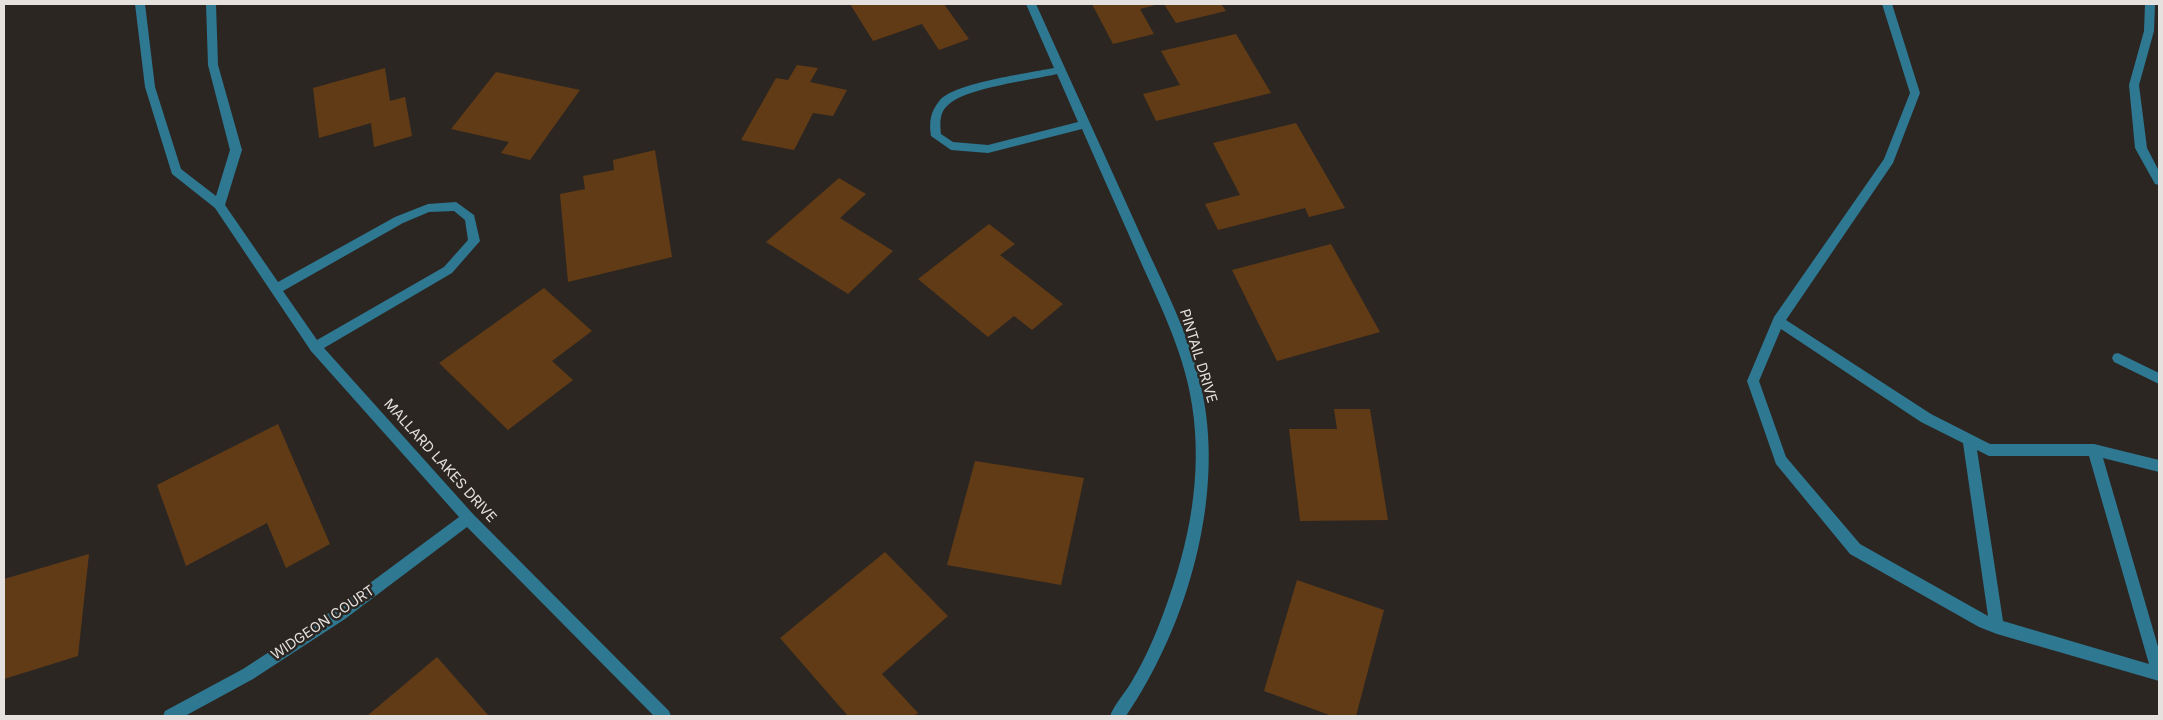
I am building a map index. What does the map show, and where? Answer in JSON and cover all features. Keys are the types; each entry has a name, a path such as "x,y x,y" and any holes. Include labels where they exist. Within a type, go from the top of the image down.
{"street":[{"name":"MALLARD LAKES DRIVE","path":"140,4 150,87 176,171 218,204 315,347 468,518 664,716"},
{"path":"212,4 213,65 236,150 218,204"},
{"name":"PINTAIL DRIVE","path":"1031,4 1168,309 1186,359 1199,406 1202,442 1201,492 1192,550 1173,608 1143,676 1117,716"},
{"path":"1887,4 1916,93 1889,160 1778,321 1753,381 1781,460 1855,549 1984,622 2159,674"},
{"path":"2150,4 2149,31 2134,85 2141,148 2159,181"},
{"path":"1061,70 967,90 944,102 934,119 936,136 951,146 988,149 1085,124"},
{"path":"276,289 399,220 428,208 456,206 470,218 474,241 448,270 315,347"},
{"path":"1778,321 1926,418 1989,450 2094,450 2159,466"},
{"path":"2118,358 2159,379"},
{"path":"1969,439 1997,627"},
{"path":"2094,450 2159,674"},
{"name":"WIDGEON COURT","path":"170,716 248,674 340,614 468,518"}],"building":[{"path":"850,4 944,4 969,39 939,50 922,24 873,41"},
{"path":"1092,4 1159,4 1140,9 1154,34 1113,44"},
{"path":"1164,4 1221,4 1226,11 1176,23"},
{"path":"1236,34 1271,93 1156,121 1143,94 1180,85 1161,51"},
{"path":"797,65 818,68 810,82 847,90 833,116 813,113 794,150 741,140 776,78 788,80"},
{"path":"385,68 390,101 405,97 412,136 374,147 371,123 319,138 313,88"},
{"path":"496,72 580,90 530,160 501,153 509,142 451,129"},
{"path":"1296,123 1345,208 1309,217 1305,208 1218,230 1205,204 1240,195 1213,143"},
{"path":"655,150 672,257 568,282 560,194 585,189 583,176 614,170 613,160"},
{"path":"839,178 866,194 840,218 893,251 848,294 766,242"},
{"path":"989,224 1015,244 1000,255 1063,304 1032,330 1014,316 988,337 918,279"},
{"path":"1331,244 1380,332 1277,361 1232,270"},
{"path":"544,288 592,331 552,361 573,380 508,430 439,363"},
{"path":"1334,409 1370,409 1388,520 1300,521 1289,429 1337,429"},
{"path":"278,424 330,544 286,568 267,523 186,566 157,485"},
{"path":"975,461 1084,478 1061,585 947,565"},
{"path":"885,552 948,616 882,674 918,713 914,716 848,716 780,638"},
{"path":"89,554 78,656 4,679 4,579"},
{"path":"1297,580 1384,610 1356,716 1332,716 1264,691"},
{"path":"437,657 487,716 367,716"}]}
